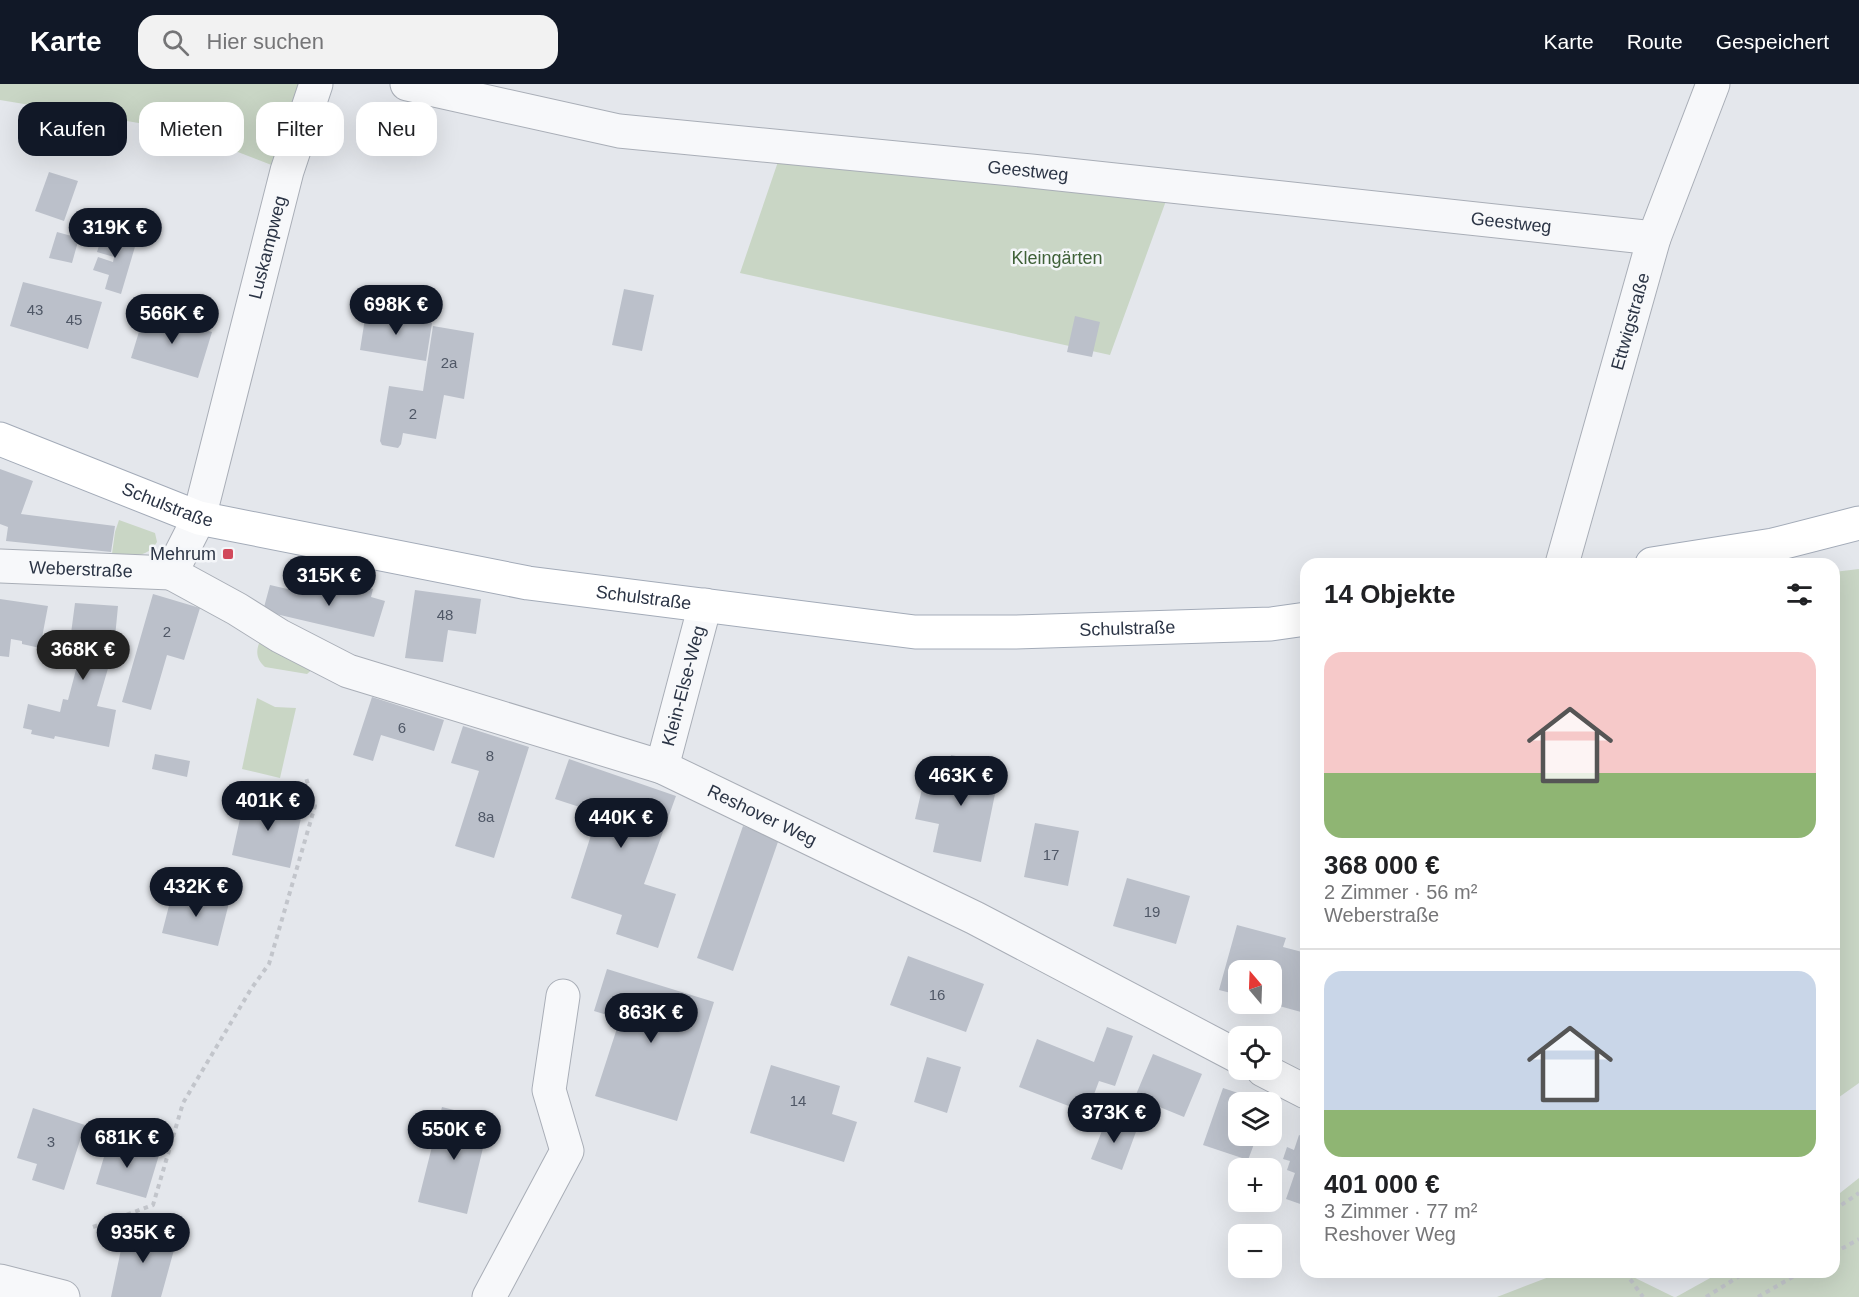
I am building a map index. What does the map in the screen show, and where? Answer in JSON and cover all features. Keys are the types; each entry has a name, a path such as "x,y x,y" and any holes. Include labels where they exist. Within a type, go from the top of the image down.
{"main road":[{"name":"Schulstraße","path":"0,439 198,518 528,583 915,632 1015,632 1260,624 1300,620"},
{"path":"1725,558 1774,554 1859,523"}],"street":[{"name":"Luskampweg","path":"198,518 287,171 316,84"},
{"name":"Geestweg","path":"407,84 619,131 1043,173 1654,238"},
{"name":"Ettwigstraße","path":"1564,558 1654,238 1713,84"},
{"path":"171,573 198,518"},
{"name":"Weberstraße","path":"0,566 171,573"},
{"name":"Reshover Weg","path":"171,573 237,609 280,636 348,671 662,767 975,918 1228,1051"},
{"name":"Klein-Else-Weg","path":"662,767 705,605"},
{"path":"489,1297 567,1151 549,1090 563,996"},
{"path":"1282,1080 1300,1089"},
{"path":"0,1281 63,1297"}],"path":[{"path":"93,1227 153,1205 183,1102 251,989 269,964 315,806 306,778"},
{"path":"1840,1206 1859,1192"},
{"path":"1840,1250 1859,1239"},
{"path":"1629,1278 1643,1297"},
{"path":"1706,1297 1736,1278"},
{"path":"1758,1297 1791,1278"}],"green space":[{"path":"0,84 316,84 310,102 256,102 256,156 292,156 287,171 244,154 244,102 139,102 139,123 127,121 127,102 18,103 0,100"},
{"name":"Kleingärten","path":"783,147 1171,187 1110,355 740,273"},
{"path":"119,520 155,533 157,542 153,548 137,555 112,554"},
{"path":"1859,569 1859,1083 1840,1096 1840,571"},
{"path":"260,641 315,667 307,674 265,667 258,656"},
{"path":"257,698 275,707 296,708 280,778 242,769"},
{"path":"1859,1178 1859,1297 1676,1297 1710,1278 1840,1278 1840,1193"},
{"path":"1546,1278 1635,1278 1674,1297 1497,1297"}],"building":[{"path":"49,172 78,181 64,221 35,211"},
{"path":"104,230 137,240 121,294 105,289 109,275 93,270 98,257 113,262 114,257 97,252"},
{"path":"57,232 79,238 72,263 49,258"},
{"path":"23,282 102,302 88,349 10,326"},
{"path":"624,289 654,295 642,351 612,345"},
{"path":"145,312 212,332 198,378 131,358"},
{"path":"366,312 432,323 426,361 360,350"},
{"path":"1075,316 1100,322 1092,357 1067,352"},
{"path":"433,326 474,333 464,399 444,395 436,439 403,433 398,448 382,445 380,441 389,386 423,391"},
{"path":"0,469 33,481 21,514 115,526 111,552 6,541 8,527 0,524"},
{"path":"308,581 350,592 352,583 373,589 371,597 385,601 374,637 263,611 270,585 305,593"},
{"path":"415,590 481,599 476,634 448,630 443,662 405,658"},
{"path":"153,594 200,608 184,660 167,655 151,710 122,702"},
{"path":"0,599 48,606 40,648 11,639 9,657 0,656"},
{"path":"75,603 118,606 114,648 97,706 116,710 109,747 55,736 54,739 31,734 32,730 23,728 28,704 60,712 63,699 68,700 77,666 67,664"},
{"path":"372,697 444,720 434,751 381,735 373,761 353,755"},
{"path":"463,726 529,747 494,858 455,846 479,771 451,763"},
{"path":"155,754 190,761 187,777 152,769"},
{"path":"951,755 1001,765 981,862 933,852 939,824 915,819 925,776 946,780"},
{"path":"569,759 676,796 644,884 676,894 658,948 616,934 622,915 571,898 598,813 555,799"},
{"path":"245,796 303,809 290,868 232,855"},
{"path":"1035,823 1079,831 1068,886 1024,877"},
{"path":"743,826 779,839 733,971 697,958"},
{"path":"1127,878 1190,896 1176,944 1113,926"},
{"path":"173,890 229,903 218,946 162,933"},
{"path":"1237,925 1286,938 1283,947 1300,951 1300,1012 1282,1007 1282,960 1228,960 1228,992 1219,990"},
{"path":"908,956 984,984 966,1032 890,1005"},
{"path":"607,969 714,1002 677,1121 595,1096 620,1019 594,1011"},
{"path":"1107,1027 1133,1036 1115,1086 1099,1081 1087,1113 1019,1087 1037,1039 1094,1062"},
{"path":"1153,1054 1202,1074 1184,1117 1135,1097"},
{"path":"927,1057 961,1067 947,1113 914,1102"},
{"path":"771,1065 840,1086 832,1114 857,1122 844,1162 750,1133"},
{"path":"1223,1088 1235,1092 1228,1092 1228,1146 1253,1146 1249,1158 1242,1158 1203,1145"},
{"path":"442,1107 490,1119 467,1214 418,1202"},
{"path":"33,1108 85,1125 64,1190 32,1180 37,1164 17,1158"},
{"path":"1107,1118 1137,1129 1122,1170 1091,1159"},
{"path":"1299,1135 1300,1204 1286,1199 1295,1173 1287,1170 1290,1161 1283,1159 1287,1147 1294,1150"},
{"path":"109,1140 159,1155 146,1198 96,1184"},
{"path":"126,1226 177,1239 161,1297 111,1297"}],"place":[{"name":"Mehrum","path":"228,554"}]}
